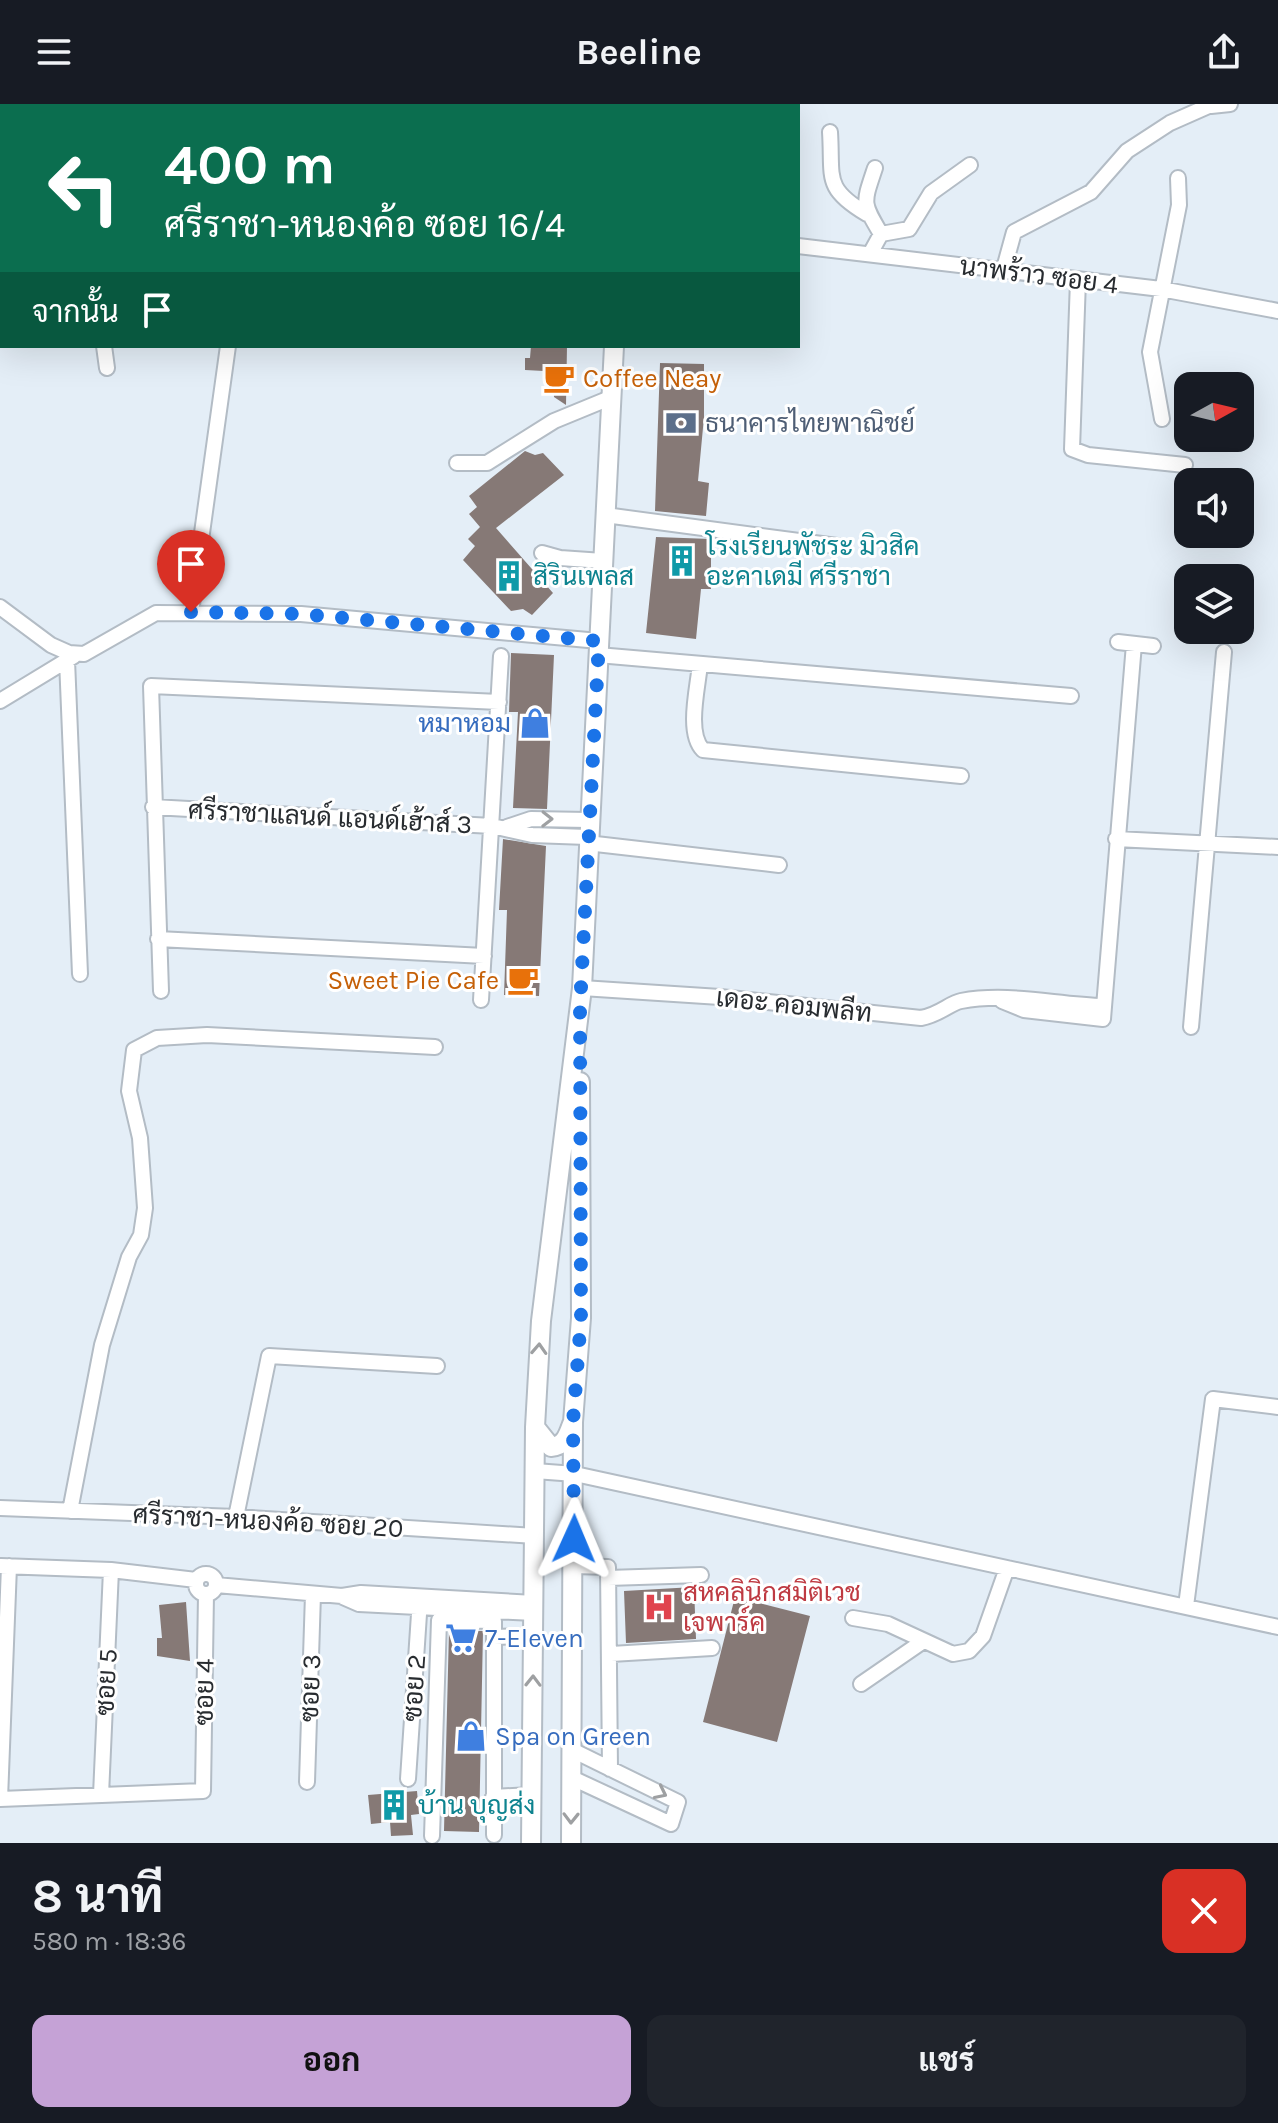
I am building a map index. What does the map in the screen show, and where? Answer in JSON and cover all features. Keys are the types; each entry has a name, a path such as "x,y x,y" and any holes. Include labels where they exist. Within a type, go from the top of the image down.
{"main road":[{"path":"531,1843 535,1427 541,1321 582,988 614,348"},
{"path":"571,1843 573,1422 581,1318 580,1008"},
{"path":"535,1427 546,1444 559,1446 573,1422"}],"street":[{"path":"1003,272 1014,232 1091,192 1127,151 1170,123 1212,105 1230,104"},
{"path":"830,132 833,189 843,200 867,214"},
{"path":"881,234 909,229 931,193 945,179 970,165"},
{"path":"875,168 865,204 867,214 881,234"},
{"path":"1162,419 1150,352 1179,205 1178,178"},
{"path":"870,254 881,234"},
{"name":"นาพร้าว ซอย 4","path":"800,246 1161,289 1278,311"},
{"path":"1078,280 1072,449 1088,455 1185,465"},
{"path":"104,348 107,368"},
{"path":"191,612 228,348"},
{"path":"457,463 487,463 554,421 610,398"},
{"path":"605,515 837,546"},
{"path":"542,553 560,558 603,561"},
{"path":"0,607 72,657"},
{"path":"0,701 72,657 84,654 156,613 191,612 301,614 598,648 700,664 1071,696"},
{"path":"1118,642 1153,646"},
{"path":"1134,644 1116,839 1278,847"},
{"path":"1191,1027 1224,652"},
{"path":"481,1000 500,827 501,656"},
{"path":"72,657 80,974"},
{"path":"700,664 695,730 697,744 703,750 961,776"},
{"path":"161,991 151,686 499,702"},
{"name":"ศรีราชาแลนด์ แอนด์เฮ้าส์ 3","path":"153,807 500,827 531,819 588,834 779,865"},
{"name":"เดอะ คอมพลีท","path":"582,988 720,997 921,1018 945,1011 955,1002 1002,1001 1023,997 1103,1013 1116,839"},
{"path":"158,939 484,956"},
{"path":"70,1511 102,1345 129,1257 141,1235 145,1208 140,1138 129,1091 134,1050 157,1038 207,1035 435,1047"},
{"path":"236,1517 269,1356 437,1366"},
{"path":"1186,1606 1213,1399 1278,1407"},
{"path":"535,1471 575,1474 1278,1627"},
{"name":"ศรีราชา-หนองค้อ ซอย 20","path":"0,1508 236,1517 535,1536"},
{"path":"101,1795 0,1799 4,1566 111,1570 196,1580 198,1590 342,1596 359,1604 420,1602 534,1608"},
{"path":"574,1566 608,1567 610,1769"},
{"path":"853,1618 888,1624 953,1654 969,1651 983,1636 1007,1568"},
{"name":"ซอย 5","path":"101,1795 111,1570"},
{"path":"608,1578 701,1575"},
{"name":"ซอย 4","path":"101,1795 203,1791 211,1590"},
{"name":"ซอย 3","path":"307,1782 313,1594"},
{"name":"ซอย 2","path":"408,1779 420,1602"},
{"path":"432,1836 439,1620 494,1621 494,1835"},
{"path":"494,1637 534,1636"},
{"path":"861,1684 922,1642"},
{"path":"611,1658 711,1653"},
{"path":"572,1750 678,1802 671,1824 572,1778"},
{"path":"493,1797 531,1795"}],"building":[{"path":"531,348 567,348 566,405 554,397 553,379 545,379 544,371 525,370 525,358 530,358"},
{"path":"660,363 704,364 704,417 698,481 709,483 706,516 655,511"},
{"path":"525,451 535,455 543,453 564,475 496,528 553,593 532,615 523,609 511,611 463,560 475,546 468,539 480,527 469,514 477,507 469,496"},
{"path":"656,537 711,539 711,589 701,589 696,639 646,633"},
{"path":"511,653 554,655 547,809 513,808 518,712 509,712"},
{"path":"503,839 546,846 539,996 504,995 507,910 499,910"},
{"name":"สหคลินิกสมิติเวช เจพาร์ค","path":"694,1587 696,1639 626,1643 624,1591"},
{"path":"735,1597 810,1616 777,1742 703,1722"},
{"path":"186,1602 190,1661 157,1656 157,1638 162,1638 159,1605"},
{"path":"449,1630 483,1631 479,1832 444,1831"},
{"name":"บ้าน บุญส่ง","path":"417,1791 419,1814 411,1815 413,1835 391,1836 390,1822 371,1824 368,1795"}],"place":[{"name":"Coffee Neay","path":"559,378"},
{"name":"ธนาคารไทยพาณิชย์","path":"681,423"},
{"name":"โรงเรียนพัชระ มิวสิค อะคาเดมี ศรีราชา","path":"682,561"},
{"name":"สิรินเพลส","path":"509,576"},
{"name":"หมาหอม","path":"535,723"},
{"name":"Sweet Pie Cafe","path":"523,980"},
{"name":"สหคลินิกสมิติเวช เจพาร์ค","path":"659,1607"},
{"name":"7-Eleven","path":"461,1638"},
{"name":"Spa on Green","path":"471,1736"},
{"name":"บ้าน บุญส่ง","path":"394,1805"}],"route":[{"path":"191,612 301,614 599,641 580,1007 581,1318 573,1422 574,1539"}]}
